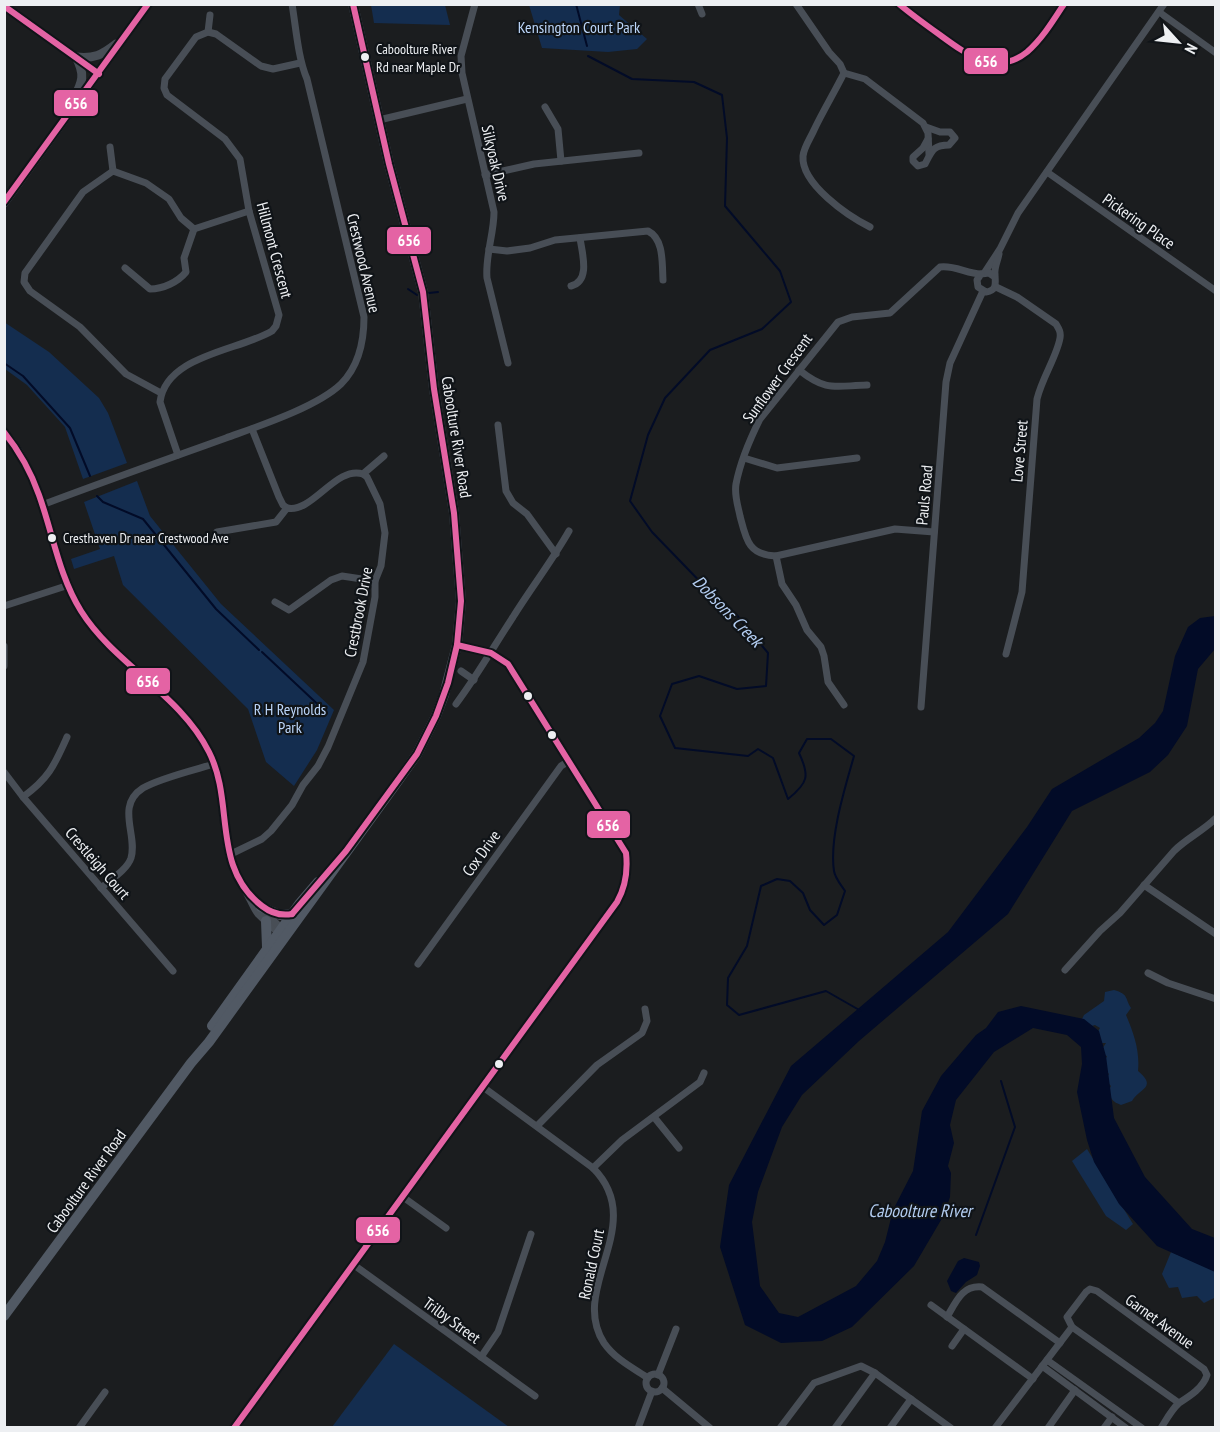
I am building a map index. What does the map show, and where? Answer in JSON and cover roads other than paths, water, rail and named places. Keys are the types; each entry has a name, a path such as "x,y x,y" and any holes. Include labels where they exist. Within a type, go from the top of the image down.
{"main road":[{"name":"Caboolture River Road","path":"4,1316 208,1042 283,933 417,754 436,716 448,683 457,645 461,601 453,513 434,389 423,292 379,120 353,4"},
{"name":"Caboolture River Road","path":"191,1063 226,1004 267,947 283,933 291,914 346,851"},
{"path":"261,907 280,915 291,914"},
{"path":"266,921 267,947"}],"street":[{"path":"4,203 148,4"},
{"name":"Crestwood Avenue","path":"42,506 252,429 321,400 351,372 358,360 364,333 362,305 307,79 300,63 301,52 292,4"},
{"name":"Silkyoak Drive","path":"475,4 461,56 462,73 494,212 486,266 487,278 508,363"},
{"path":"698,4 702,14"},
{"path":"796,4 840,64 844,74"},
{"path":"898,4 968,56 980,62 993,64 1017,60 1029,52 1065,4"},
{"path":"977,283 977,279 1000,249 1018,213 1164,4"},
{"path":"4,6 99,74"},
{"path":"1159,12 1215,53"},
{"path":"210,15 208,32 216,34 261,66 273,69 300,63"},
{"name":"Hillmont Crescent","path":"161,393 166,384 187,365 265,336 276,327 279,315 249,211 240,159 225,139 166,95 164,88 165,79 196,37 208,32"},
{"path":"76,57 98,57 125,38"},
{"path":"65,120 83,79 82,69 76,57"},
{"path":"844,74 865,79 926,127 940,132 950,132 955,138 952,143 935,147 921,166 915,164 913,157 923,148 928,138"},
{"path":"844,74 826,104 805,148 803,163 810,177 828,199 870,228"},
{"path":"379,120 467,99"},
{"path":"545,107 558,129 561,161"},
{"path":"926,127 929,154"},
{"path":"110,147 113,171"},
{"path":"485,175 534,164 639,153"},
{"path":"113,171 146,183 169,199 181,218 194,229"},
{"path":"113,171 83,192 25,273 24,282 30,291 80,327 118,368 161,393 162,412 178,455"},
{"name":"Pickering Place","path":"1047,172 1215,291"},
{"path":"194,229 249,211"},
{"path":"125,268 150,289 157,289 181,279 186,272 184,258 194,229"},
{"path":"489,249 507,251 530,248 555,240 641,230 652,233 659,243 663,280"},
{"path":"571,286 582,280 584,272 580,238"},
{"path":"959,270 977,283 983,291 992,291 996,286 994,272 1000,249"},
{"name":"Sunflower Crescent","path":"776,556 765,556 756,552 746,538 735,490 744,458 760,419 838,322 852,317 890,313 934,270 947,266 983,273"},
{"path":"983,273 995,277"},
{"name":"Love Street","path":"996,286 1017,297 1056,324 1060,337 1040,385 1037,399 1022,592 1006,654"},
{"name":"Pauls Road","path":"921,707 946,382 950,363 983,291"},
{"path":"799,370 826,387 867,385"},
{"path":"498,425 506,491 513,503 527,514 556,554"},
{"path":"252,429 282,505 287,508 294,509 302,506 340,479 351,474 363,474 384,456"},
{"path":"4,431 26,462 69,585 80,609 92,626 192,726 204,744 214,764 222,794 225,838 238,880 256,912 283,933"},
{"path":"744,458 777,468 857,458"},
{"name":"Crestbrook Drive","path":"229,855 253,845 271,831 318,765 344,711 363,662 385,533 380,504 367,477 363,474"},
{"path":"217,532 228,528 270,524 282,517 287,508"},
{"path":"844,705 828,682 821,647 807,630 796,605 782,584 776,556 895,528 934,532"},
{"path":"456,704 474,680 569,531"},
{"path":"275,602 289,610 331,580 342,576 375,581"},
{"path":"4,606 69,585"},
{"path":"234,1428 625,889 628,867 626,853 508,664 491,653 457,645"},
{"path":"4,646 4,666"},
{"path":"461,671 474,680"},
{"path":"23,797 39,786 51,771 67,737"},
{"name":"Cox Drive","path":"418,964 561,766 569,761"},
{"path":"101,888 131,858 128,813 135,795 149,785 214,764"},
{"name":"Crestleigh Court","path":"4,772 173,970"},
{"path":"1065,970 1184,842 1215,818"},
{"path":"1144,885 1215,933"},
{"path":"249,897 261,907 283,933"},
{"path":"1148,973 1176,986 1215,999"},
{"path":"537,1126 597,1065 642,1033 646,1021 645,1009"},
{"path":"593,1168 622,1140 700,1082 704,1073"},
{"name":"Ronald Court","path":"483,1087 593,1168 608,1186 615,1217 597,1297 595,1314 598,1331 611,1352 648,1378"},
{"path":"654,1117 679,1148"},
{"path":"403,1197 446,1228"},
{"path":"481,1357 498,1332 531,1234"},
{"name":"Trilby Street","path":"354,1264 535,1396"},
{"path":"947,1317 967,1289 972,1286 982,1287 1060,1343"},
{"name":"Garnet Avenue","path":"1072,1327 1068,1317 1086,1292 1090,1289 1096,1291 1203,1369 1207,1375 1205,1381 1179,1404"},
{"path":"931,1305 1033,1379"},
{"path":"995,1428 1072,1327 1179,1404 1161,1428"},
{"path":"657,1375 676,1329"},
{"path":"952,1346 964,1329"},
{"path":"1047,1360 1142,1428"},
{"path":"780,1428 814,1383 861,1366 875,1373 947,1427"},
{"path":"1042,1366 1126,1428"},
{"path":"835,1428 875,1373"},
{"path":"651,1375 657,1375 663,1379 662,1388 657,1392 652,1391 646,1386 648,1378 651,1375"},
{"path":"662,1388 710,1428"},
{"path":"1048,1428 1075,1390"},
{"path":"638,1428 652,1391"},
{"path":"79,1428 105,1392"},
{"path":"890,1428 911,1399"},
{"path":"1104,1428 1112,1417"}],"water":[{"name":"Caboolture River","path":"1215,616 1215,649 1198,669 1187,726 1168,755 1150,772 1072,811 1008,914 859,1041 802,1095 782,1127 758,1192 752,1222 760,1286 779,1313 798,1317 856,1286 877,1261 885,1242 893,1210 913,1171 922,1111 941,1076 998,1012 1021,1006 1084,1019 1099,1031 1106,1056 1114,1118 1145,1177 1192,1229 1215,1238 1215,1272 1157,1246 1119,1204 1094,1162 1087,1140 1077,1092 1082,1064 1081,1047 1067,1035 1033,1028 994,1052 956,1100 950,1125 954,1143 948,1166 951,1173 950,1197 944,1215 914,1266 852,1327 822,1341 781,1343 745,1325 720,1247 729,1185 791,1066 948,932 1027,827 1052,789 1139,738 1155,723 1163,711 1175,656 1188,627 1200,618"},
{"path":"964,1258 979,1262 980,1266 977,1275 966,1282 956,1293 951,1291 947,1281 958,1261"}],"waterway":[{"name":"Dobsons Creek","path":"576,4 587,46"},
{"name":"Dobsons Creek","path":"588,56 632,79 694,82 722,95 727,138 725,206 780,271 791,302 762,329 710,350 665,398 648,435 630,501 652,532 712,594 735,613 768,653 766,686 737,689 699,676 672,684 660,716 675,748 748,756 758,749 773,758 788,799 800,788 805,779 805,768 799,753 807,739 831,739 854,756 839,813 834,844 835,874 845,891 837,915 824,925 810,910 803,893 790,881 777,879 761,886 747,946 728,978 727,1005 739,1015 826,991 861,1011"},
{"path":"408,289 417,295"},
{"path":"429,293 438,292"},
{"path":"4,363 23,376 70,428 90,476"},
{"path":"97,496 103,502 143,519 216,609 259,650"},
{"path":"262,652 327,713"},
{"path":"976,1235 1015,1127 1001,1081"}],"place":[{"name":"Caboolture River Rd near Maple Dr","path":"365,57"},
{"name":"Cresthaven Dr near Crestwood Ave","path":"52,538"}],"park label":[{"name":"Kensington Court Park","path":"579,27"},
{"name":"R H Reynolds Park","path":"290,718"}]}
